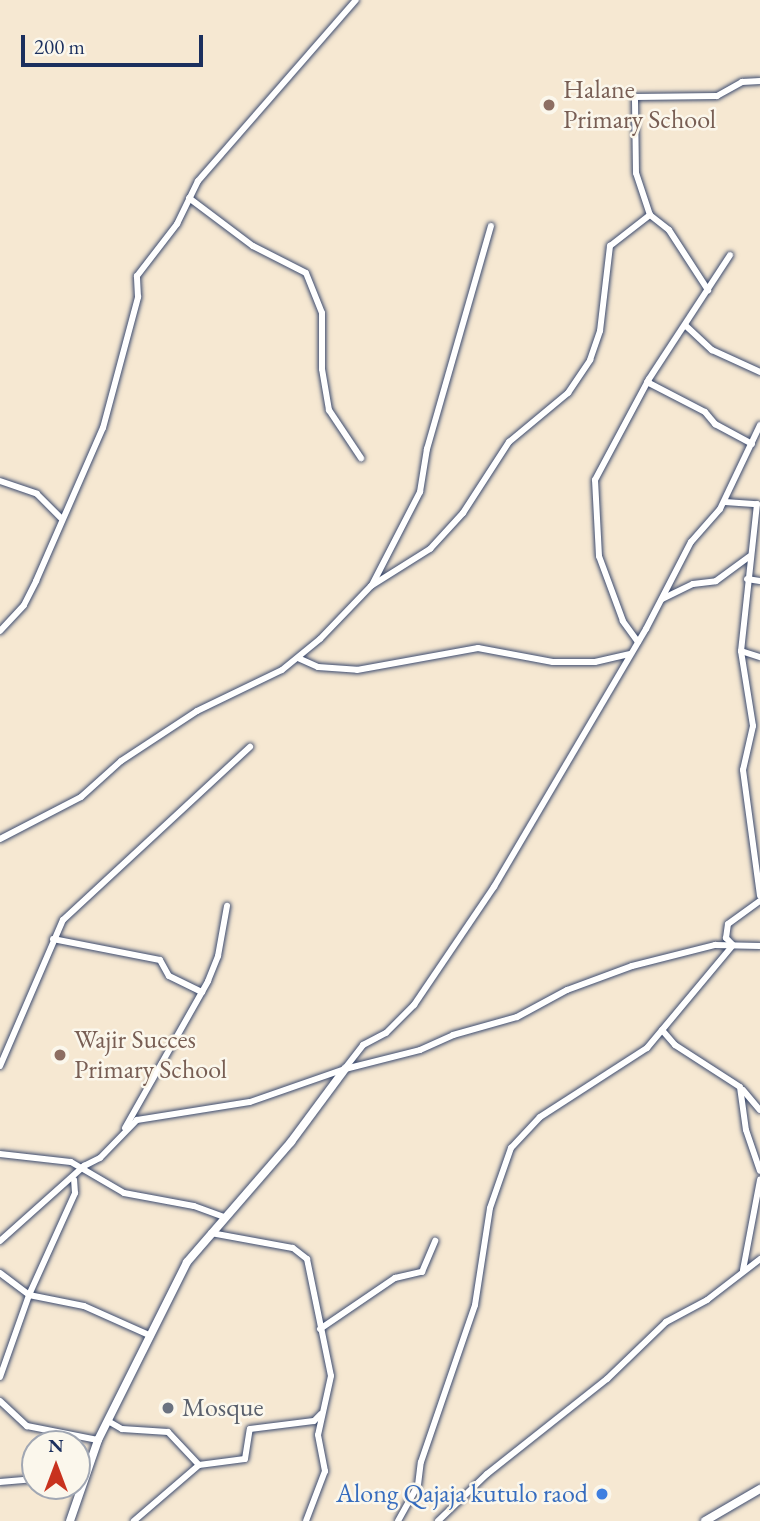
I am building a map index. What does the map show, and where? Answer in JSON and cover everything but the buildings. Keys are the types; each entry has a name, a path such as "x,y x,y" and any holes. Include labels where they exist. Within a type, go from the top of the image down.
{"street":[{"path":"0,631 23,605 103,428 138,297 137,275 177,224 188,198 219,155 356,0"},
{"path":"708,290 669,230 650,215 636,173 635,97 717,96 742,82 760,81"},
{"path":"188,198 253,246 306,273 322,313 322,369 329,410 361,458"},
{"path":"0,839 81,797 121,761 197,711 298,658 371,586 430,550 463,513 509,442 575,383 596,346 610,246 650,215"},
{"path":"371,586 420,492 427,449 491,226"},
{"path":"638,642 623,621 599,556 594,489 647,382 730,255"},
{"path":"685,325 712,351 760,372"},
{"path":"647,382 705,412 715,424 752,444"},
{"path":"91,1455 187,1262 209,1232 291,1142 363,1045 394,1027 436,975 457,937 494,887 638,642 691,542 724,502 760,425"},
{"path":"0,481 37,494 61,518"},
{"path":"724,502 758,504 747,579 741,651 753,726 743,770 760,899 728,924 726,938 733,945"},
{"path":"657,607 667,595 716,581 750,556"},
{"path":"747,579 760,580"},
{"path":"298,658 318,667 357,670 478,648 553,662 595,662 630,654"},
{"path":"741,651 760,657"},
{"path":"0,1066 53,939 74,907 250,747"},
{"path":"1,1239 74,1180 84,1166 100,1158 124,1130 202,992 218,956 228,906"},
{"path":"53,939 160,960 169,975 202,992"},
{"path":"398,1521 418,1485 421,1462 475,1306 490,1208 511,1149 540,1117 613,1066 648,1048 733,945"},
{"path":"124,1130 158,1113 250,1102 345,1069 497,1025 567,990 632,966 733,945 760,946"},
{"path":"662,1030 675,1045 740,1087 760,1110"},
{"path":"740,1087 746,1130 760,1171"},
{"path":"0,1154 84,1166 124,1193 194,1206 224,1217"},
{"path":"0,1377 29,1295 75,1193 74,1180"},
{"path":"742,1272 760,1180"},
{"path":"209,1232 303,1252 315,1286 320,1329 331,1376 318,1435 325,1471 306,1521"},
{"path":"320,1329 396,1278 422,1272 435,1241"},
{"path":"439,1521 487,1474 607,1379 666,1322 707,1300 760,1259"},
{"path":"0,1272 29,1295 85,1306 151,1336"},
{"path":"0,1401 27,1426 98,1440"},
{"path":"134,1521 199,1465 246,1459 250,1429 314,1421 322,1413"},
{"path":"108,1421 122,1429 168,1432 199,1465"},
{"path":"0,1482 21,1480"},
{"path":"705,1521 760,1489"},
{"path":"70,1521 75,1500"}],"place":[{"name":"Halane Primary School","path":"549,105"},
{"name":"Wajir Succes Primary School","path":"60,1055"},
{"name":"Mosque","path":"168,1408"},
{"name":"Along Qajaja kutulo raod","path":"602,1494"}]}
